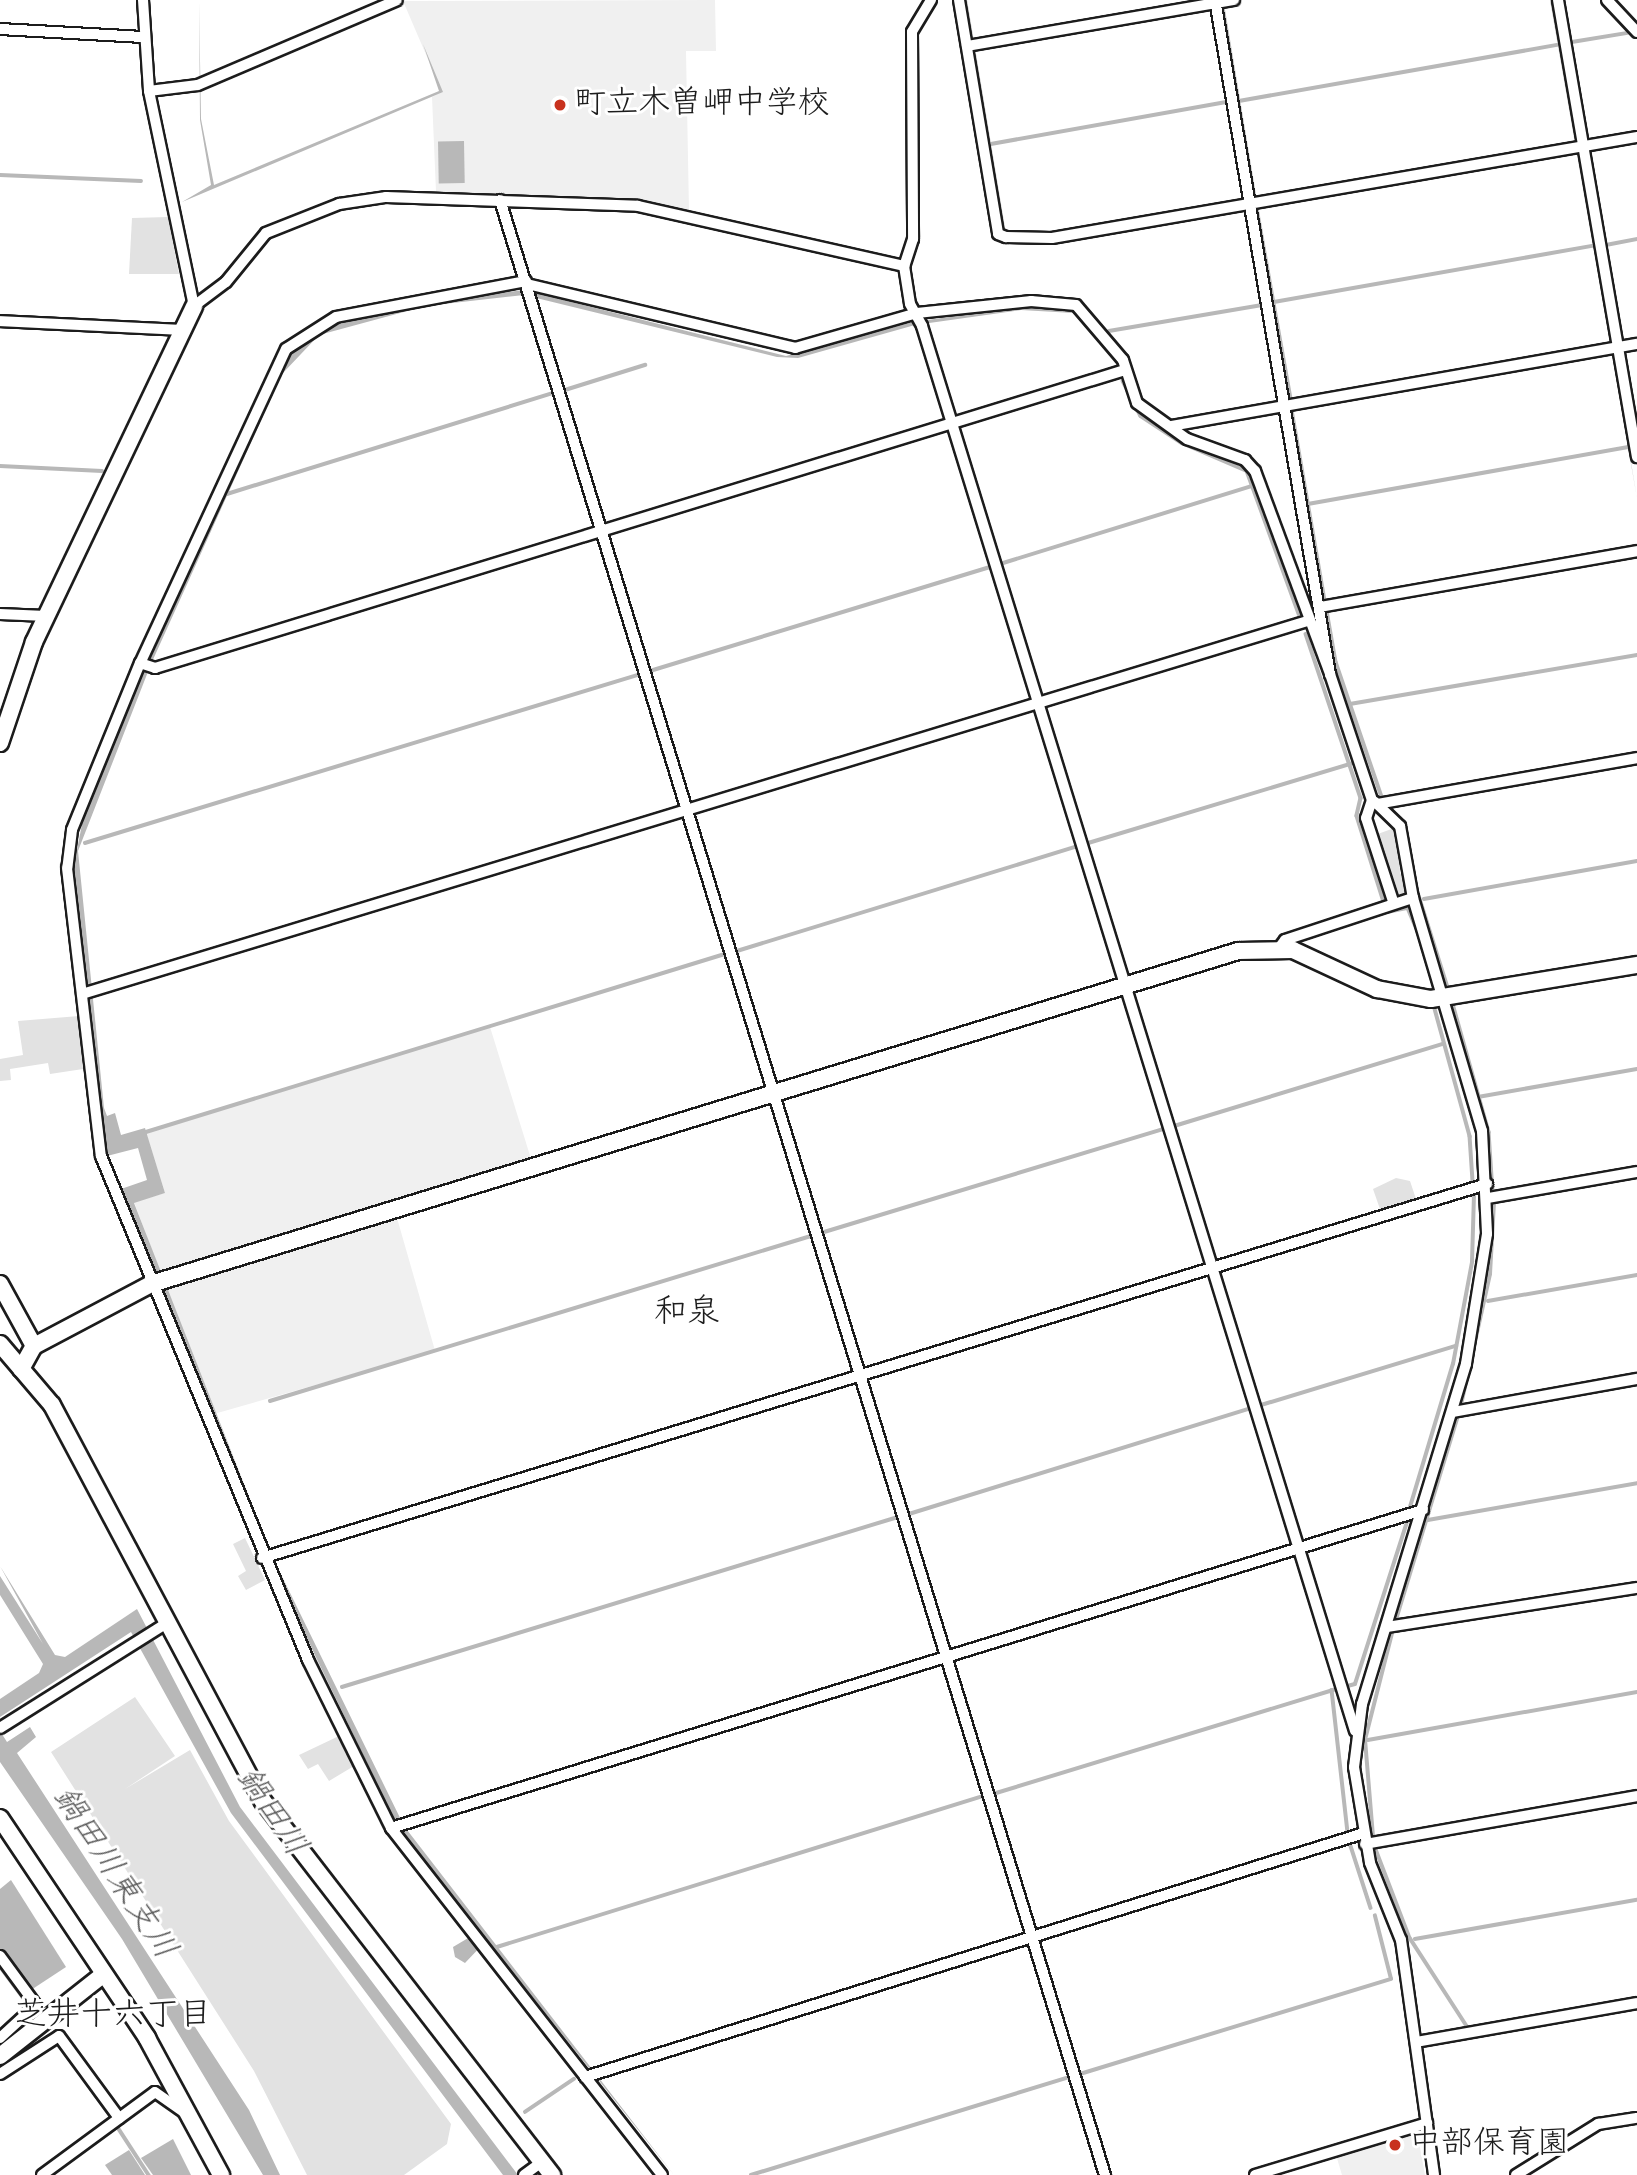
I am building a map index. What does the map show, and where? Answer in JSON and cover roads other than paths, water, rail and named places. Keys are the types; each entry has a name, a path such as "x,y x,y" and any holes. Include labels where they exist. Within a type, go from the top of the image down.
{"street":[{"path":"144,0 142,37 149,91 194,306"},
{"path":"149,91 202,84 397,0"},
{"path":"931,0 912,32 913,239 904,266 1296,1548 1355,1731 1364,1839 1401,1940 1434,2175"},
{"path":"959,0 971,45 998,234 1052,238 1637,137"},
{"path":"971,45 1234,0"},
{"path":"1558,0 1614,348 1637,457"},
{"path":"1607,0 1637,32"},
{"path":"1216,1 1330,674"},
{"path":"0,29 142,37"},
{"path":"0,743 46,616 194,306 226,282 258,238 321,209 386,197 500,200 638,206 904,266"},
{"path":"500,200 1105,2175"},
{"path":"662,2175 590,2073 481,1946 396,1825 267,1556 158,1282 96,1140 87,994 69,840 286,349 336,317 528,287 780,347 808,347 919,319 1031,301 1076,305 1125,370 1137,403 1199,444 1245,460 1255,471 1307,621 1379,802 1401,825 1413,898 1446,998 1482,1131 1487,1184 1484,1271 1453,1412 1355,1731"},
{"path":"0,321 183,330"},
{"path":"1171,426 1637,344"},
{"path":"147,665 602,531 1125,370"},
{"path":"1320,607 1637,551"},
{"path":"0,614 46,616"},
{"path":"87,994 1307,621"},
{"path":"1394,904 1366,818 1379,802 1637,758"},
{"path":"1279,948 1285,940 1413,898"},
{"path":"21,1368 34,1346 158,1282 1238,951 1279,948 1307,954 1390,993 1446,998 1637,965"},
{"path":"1488,1198 1637,1172"},
{"path":"267,1556 1487,1184"},
{"path":"0,1284 34,1346"},
{"path":"0,1344 52,1405 158,1628 270,1810 547,2168 524,2175"},
{"path":"1453,1412 1637,1379"},
{"path":"396,1825 1423,1510"},
{"path":"1387,1627 1637,1588"},
{"path":"1,1728 158,1628"},
{"path":"590,2073 1031,1936 1364,1839 1637,1796"},
{"path":"0,1818 191,2113 220,2175"},
{"path":"0,1956 36,2005 0,2038"},
{"path":"0,2056 104,1975"},
{"path":"1416,2042 1637,2003"},
{"path":"0,2074 59,2036 119,2118"},
{"path":"42,2175 155,2092 191,2113"},
{"path":"1516,2175 1598,2124 1637,2118"},
{"path":"1255,2175 1427,2123"}],"waterway":[{"path":"1223,7 1255,198"},
{"path":"1572,42 1627,33"},
{"path":"1239,101 1558,45"},
{"path":"991,144 1227,102"},
{"path":"0,175 141,181"},
{"path":"1257,208 1291,399"},
{"path":"1606,245 1637,239"},
{"path":"1274,302 1593,246"},
{"path":"1109,331 1262,305"},
{"path":"565,390 645,365"},
{"path":"1123,381 1141,416 1182,443 1247,471 1299,614"},
{"path":"227,494 554,393"},
{"path":"1292,410 1325,601"},
{"path":"1308,504 1628,447"},
{"path":"0,466 102,471"},
{"path":"1000,564 1255,485"},
{"path":"650,671 990,567"},
{"path":"1327,611 1336,662 1383,800"},
{"path":"1306,634 1361,798 1357,816 1384,902"},
{"path":"1350,704 1637,655"},
{"path":"85,843 641,674"},
{"path":"1085,844 1350,764"},
{"path":"1387,806 1405,823 1410,856"},
{"path":"737,951 1076,847"},
{"path":"1424,899 1637,861"},
{"path":"1415,883 1449,991"},
{"path":"1387,912 1408,908 1418,932"},
{"path":"146,1132 725,954"},
{"path":"1453,1004 1489,1132 1493,1193"},
{"path":"1435,1009 1470,1136 1473,1181"},
{"path":"1171,1127 1442,1044"},
{"path":"1478,1097 1637,1069"},
{"path":"821,1233 1163,1129"},
{"path":"1410,1507 1453,1364 1472,1262 1474,1195"},
{"path":"1461,1405 1490,1274 1494,1202"},
{"path":"270,1401 811,1236"},
{"path":"1488,1301 1637,1275"},
{"path":"1258,1406 1456,1346"},
{"path":"909,1514 1248,1409"},
{"path":"1395,1623 1459,1413"},
{"path":"1428,1520 1637,1483"},
{"path":"342,1687 898,1517"},
{"path":"1344,1687 1355,1684 1407,1522"},
{"path":"1373,1837 1365,1740 1392,1633"},
{"path":"1332,1690 1348,1832"},
{"path":"993,1794 1334,1690"},
{"path":"1368,1740 1637,1692"},
{"path":"497,1947 983,1796"},
{"path":"1350,1843 1371,1908"},
{"path":"1375,1847 1410,1938 1467,2026"},
{"path":"1415,1939 1637,1900"},
{"path":"1080,2074 1391,1979 1375,1916"},
{"path":"0,1966 28,2004"},
{"path":"751,2175 1070,2077"},
{"path":"525,2112 574,2079"},
{"path":"90,2087 111,2116"},
{"path":"117,2126 149,2175"}],"place":[{"name":"町立木曽岬中学校","path":"560,105"},
{"name":"中部保育園","path":"1395,2145"}],"district":[{"name":"和泉","path":"687,1314"},
{"name":"芝井十六丁目","path":"113,2017"}],"water label":[{"name":"鍋田川","path":"270,1813"},
{"name":"鍋田川東支川","path":"113,1874"}]}
